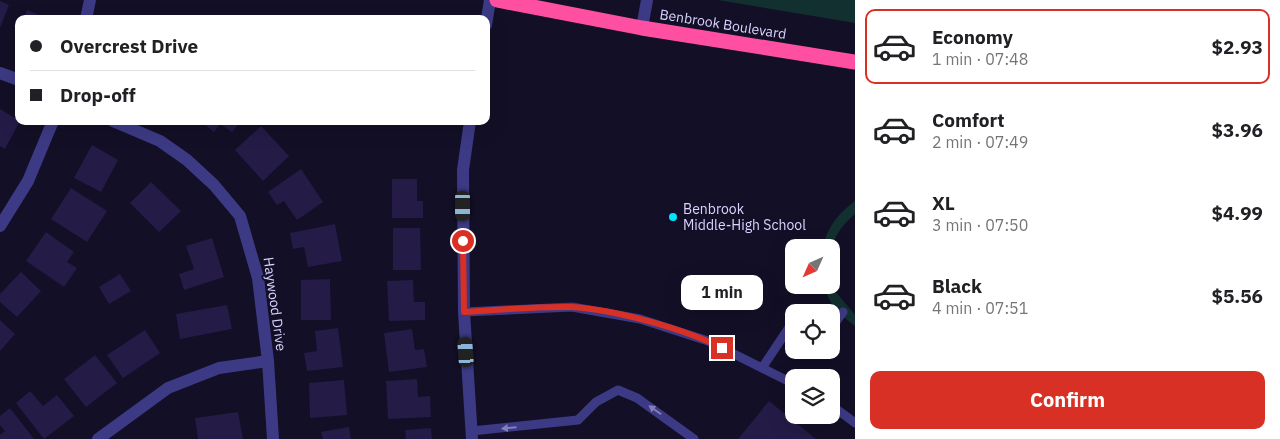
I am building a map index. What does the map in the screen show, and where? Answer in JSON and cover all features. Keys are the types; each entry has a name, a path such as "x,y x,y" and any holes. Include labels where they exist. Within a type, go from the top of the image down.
{"highway":[{"name":"Benbrook Boulevard","path":"497,0 642,28 855,62"}],"street":[{"path":"87,15 90,0"},
{"path":"488,15 490,0"},
{"path":"642,28 647,0"},
{"path":"0,73 15,79"},
{"path":"0,226 28,181 51,125"},
{"name":"Haywood Drive","path":"122,125 160,142 187,160 214,185 240,216 258,278 268,361 273,439"},
{"path":"469,125 462,170 464,312 472,435"},
{"path":"98,439 168,388 219,368 268,361"}],"lane":[{"path":"464,312 572,307 640,319 708,341 785,380"},
{"path":"840,316 843,312"},
{"path":"762,368 785,334"},
{"path":"472,435 578,420 596,402 618,390 637,398 694,439"},
{"path":"840,412 855,423"}],"green space":[{"path":"718,0 855,0 855,23"},
{"path":"855,201 855,214 846,222 835,239 825,239 827,233 844,210"},
{"path":"827,294 838,294 855,315 855,326 840,313 840,304 833,304"}],"building":[{"path":"0,1 9,5 0,28"},
{"path":"27,10 39,15 25,15"},
{"path":"0,109 15,118 15,125 18,125 5,149 0,146"},
{"path":"206,125 219,125 214,132"},
{"path":"222,125 238,125 232,132"},
{"path":"261,126 289,156 263,181 235,150"},
{"path":"92,145 118,160 101,192 74,178"},
{"path":"301,169 323,202 297,220 284,201 277,205 268,192"},
{"path":"392,179 417,179 417,201 423,201 423,218 392,218"},
{"path":"151,182 181,211 159,232 130,203"},
{"path":"71,188 107,211 87,242 51,219"},
{"path":"335,224 342,261 308,267 304,247 293,249 290,233"},
{"path":"393,228 420,228 421,270 393,270"},
{"path":"46,232 74,252 67,262 77,268 64,287 26,261"},
{"path":"212,238 224,277 184,290 179,274 194,269 186,246"},
{"path":"21,272 41,291 17,317 0,302 0,294"},
{"path":"120,274 131,291 109,304 99,287"},
{"path":"330,279 331,320 301,320 301,280"},
{"path":"413,280 414,302 425,302 425,320 389,321 387,281"},
{"path":"227,305 232,329 180,339 176,314"},
{"path":"0,320 15,334 0,351"},
{"path":"338,328 343,367 307,371 304,353 317,351 315,331"},
{"path":"412,329 415,350 424,349 427,367 389,372 384,333"},
{"path":"145,330 160,353 123,378 107,355"},
{"path":"95,355 117,383 86,407 64,379"},
{"path":"417,379 418,397 430,396 431,417 388,419 386,381"},
{"path":"344,380 347,415 310,418 309,383"},
{"path":"30,391 43,406 57,395 74,416 44,439 16,403"},
{"path":"769,401 785,414 785,424 797,424 816,439 738,439"},
{"path":"10,408 34,439 0,439 0,435 5,431 0,425 0,416"},
{"path":"238,412 243,439 198,439 195,418"},
{"path":"349,427 351,439 323,439 321,432"},
{"path":"431,428 432,439 406,439 405,430"}],"place":[{"name":"Benbrook Middle-High School","path":"673,217"}],"route":[{"path":"463,241 464,312 572,307 640,319 708,341 722,348"}]}
